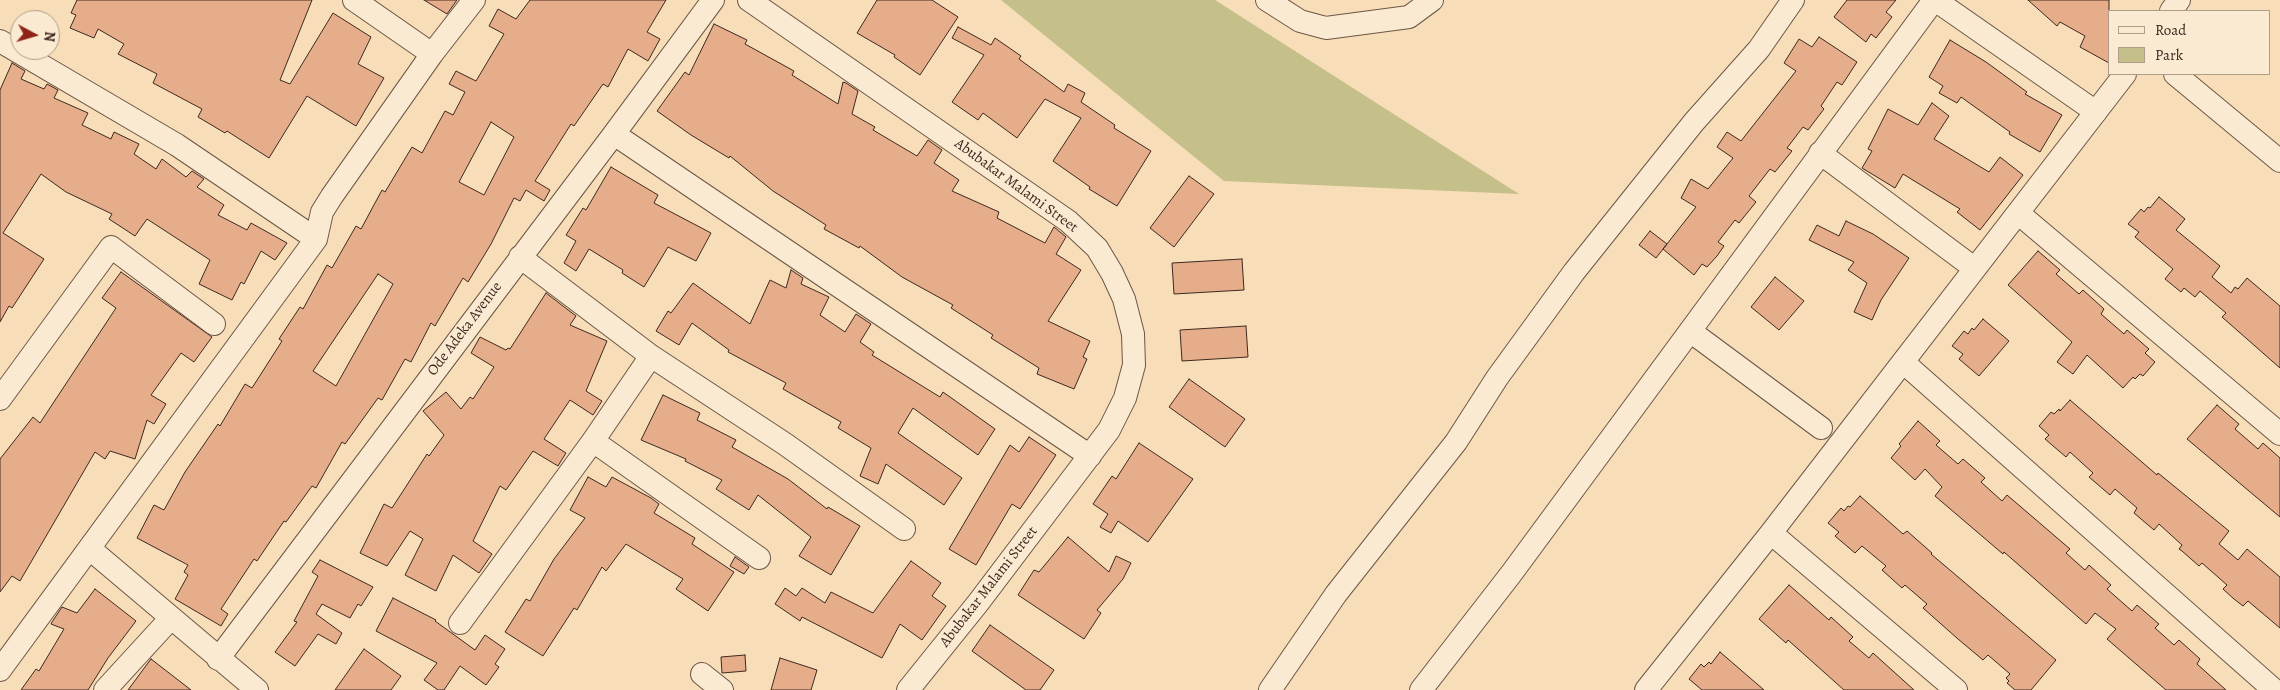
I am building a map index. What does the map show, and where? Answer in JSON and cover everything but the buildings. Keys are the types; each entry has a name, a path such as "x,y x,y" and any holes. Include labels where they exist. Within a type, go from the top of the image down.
{"street":[{"path":"354,0 432,54"},
{"path":"0,670 316,239 322,212 432,54 474,0"},
{"name":"Ode Adeka Avenue","path":"218,659 713,0"},
{"name":"Abubakar Malami Street","path":"749,0 1068,221 1097,248 1112,273 1124,299 1133,334 1134,365 1125,398 1109,430 978,603 908,690"},
{"path":"1267,0 1300,21 1326,28 1365,25 1409,17 1432,0"},
{"path":"1270,690 1336,594 1456,442 1497,378 1574,272 1694,122 1759,50 1793,0"},
{"path":"1422,690 1511,574 1820,153 1935,0 2096,112"},
{"path":"2,46 177,145 316,239"},
{"path":"1646,690 1771,533 2124,75"},
{"path":"2176,75 2280,161"},
{"path":"614,134 1090,456"},
{"path":"1820,153 1974,268"},
{"path":"2018,213 2280,434"},
{"path":"0,399 111,247 214,324"},
{"path":"520,257 651,356 785,444 904,529"},
{"path":"1690,331 1821,428"},
{"path":"460,623 593,441 651,356"},
{"path":"1903,362 2274,690"},
{"path":"593,441 759,558"},
{"path":"1771,533 1956,690"},
{"path":"90,549 257,690"},
{"path":"105,690 171,618"},
{"path":"702,674 722,690"}],"green space":[{"path":"1001,0 1215,0 1519,194 1224,181"}]}
